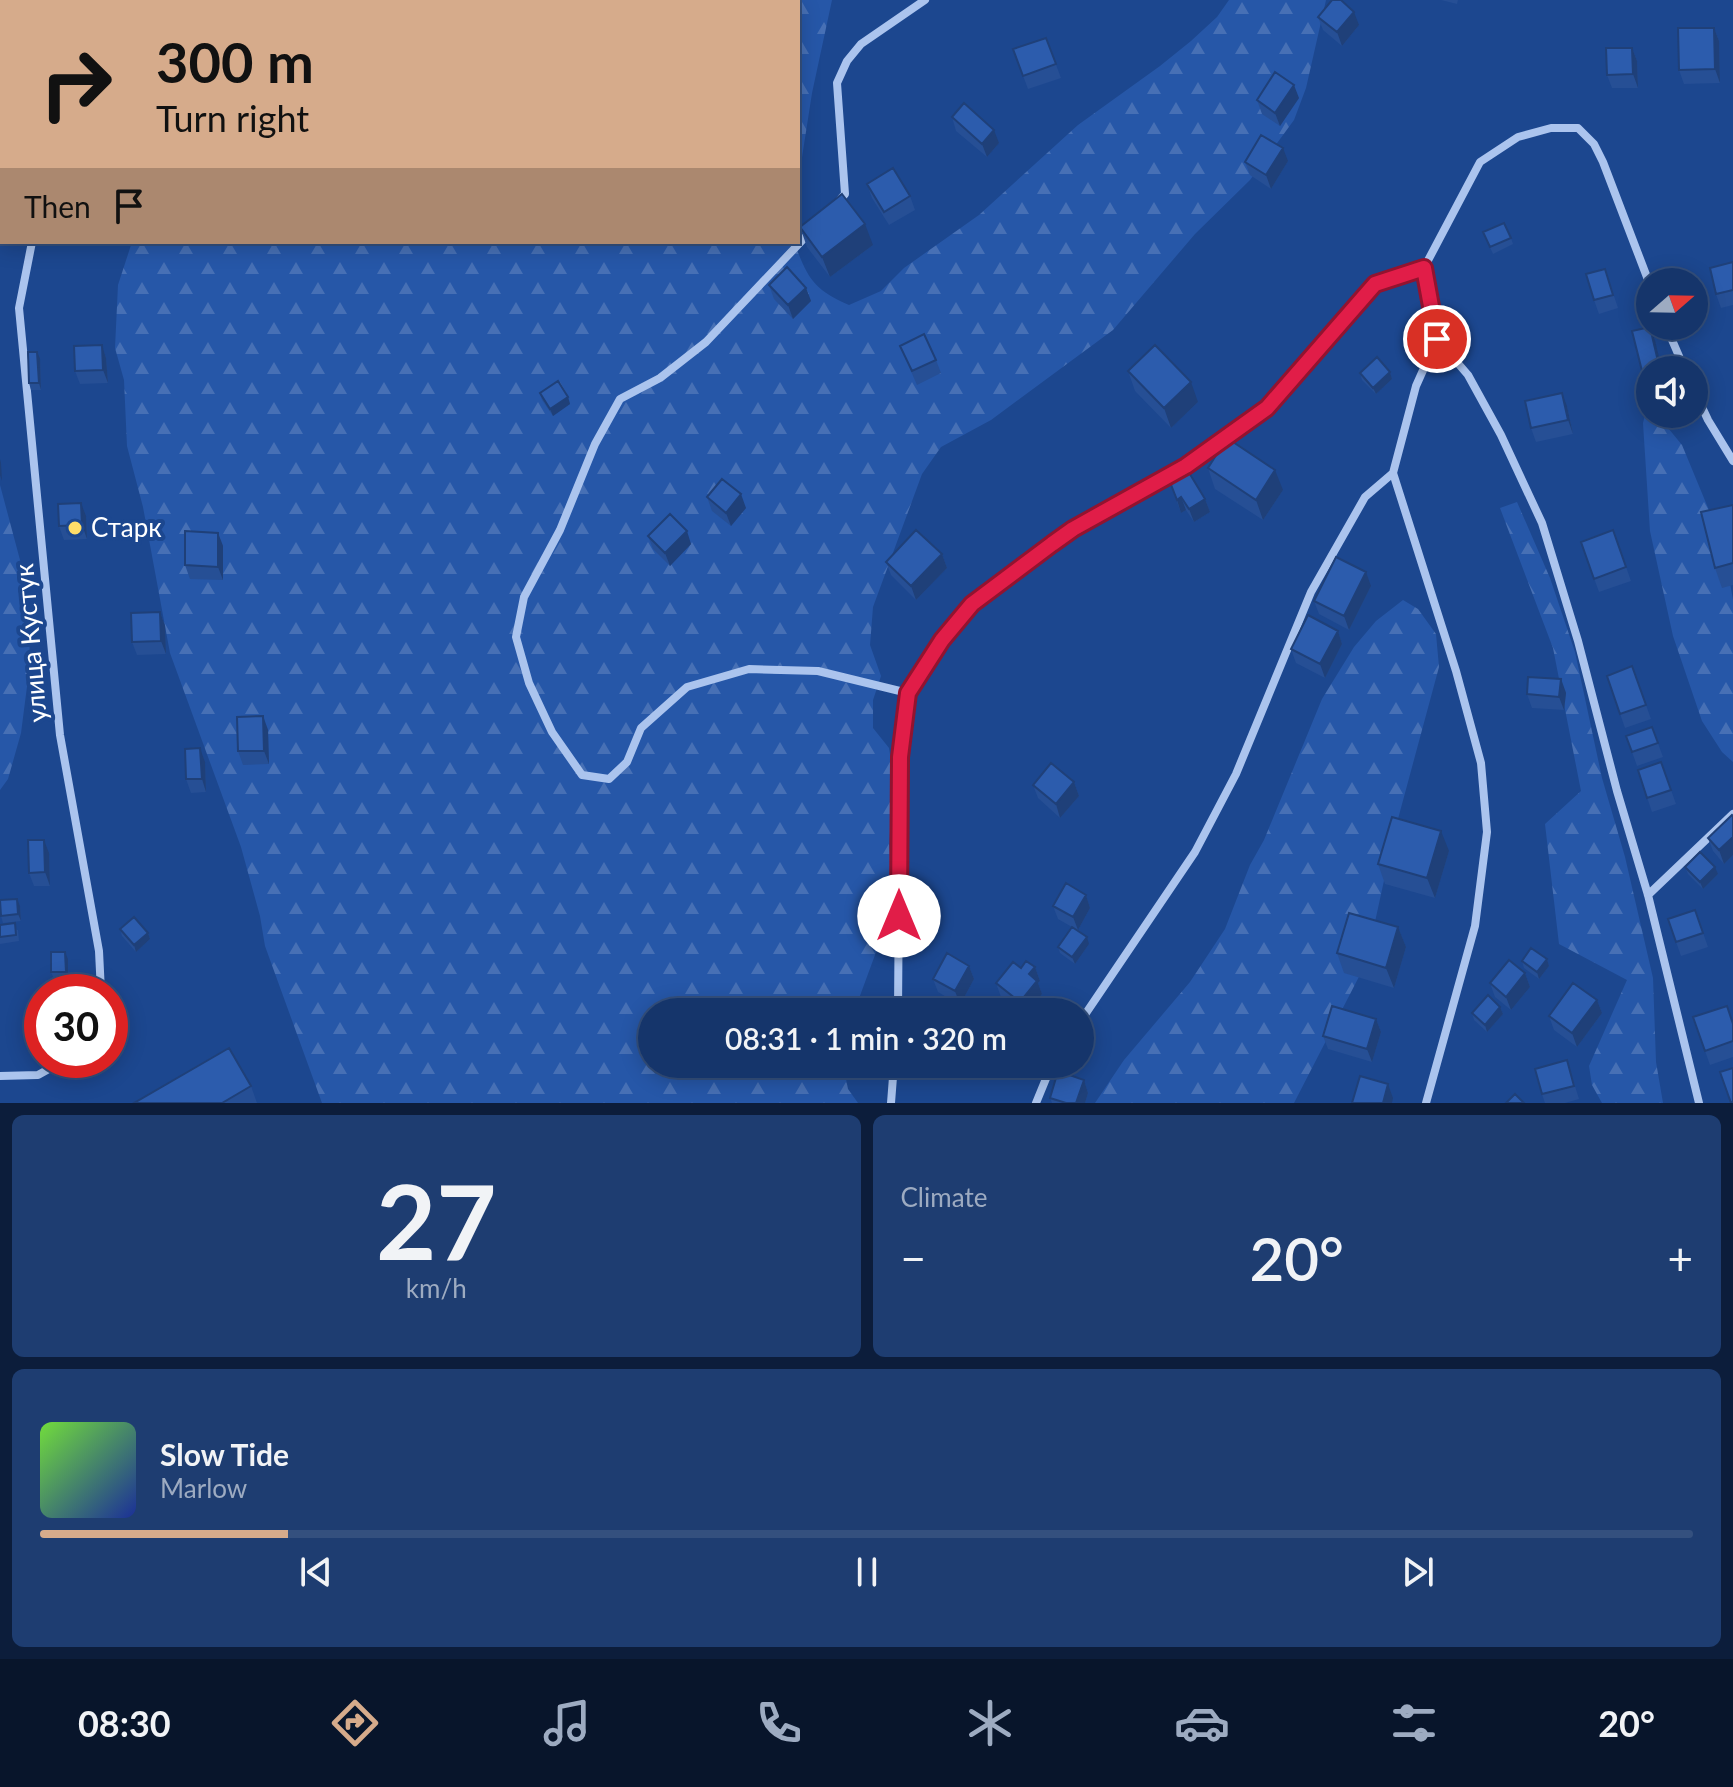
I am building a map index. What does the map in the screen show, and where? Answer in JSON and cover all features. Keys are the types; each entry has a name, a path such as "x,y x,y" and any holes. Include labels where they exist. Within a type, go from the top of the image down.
{"street":[{"path":"834,206 845,194 837,83 847,61 861,44 925,0"},
{"path":"1644,268 1603,162 1594,144 1578,128 1551,128 1518,137 1480,162 1424,268 1437,339 1468,375 1501,435 1542,523 1648,895 1699,1103"},
{"path":"800,242 823,217"},
{"name":"улица Кустук","path":"32,244 19,308 60,735 99,951 100,974"},
{"path":"798,244 706,342 660,378 620,399 595,444 560,530 524,597 516,637 529,683 552,732 582,775 609,779 627,762 641,728 687,687 749,669 818,671 908,693"},
{"path":"898,998 900,757 908,693 942,640 972,604 1073,529 1186,466 1267,408 1375,284 1424,268"},
{"path":"1426,1103 1475,926 1487,832 1481,763 1456,671 1393,473 1416,386 1437,339"},
{"path":"1708,420 1733,461"},
{"path":"1094,1001 1195,852 1236,774 1311,592 1365,497 1393,473"},
{"path":"1648,895 1733,814"},
{"path":"0,1076 24,1075"},
{"path":"891,1103 893,1078"},
{"path":"1036,1103 1046,1078"}],"green space":[{"path":"800,0 832,0 812,93 800,170"},
{"path":"1229,0 1326,0 1306,88 1294,120 1250,180 1195,234 1113,330 991,420 941,447 922,474 873,607 870,645 881,676 873,700 873,728 889,748 894,779 889,844 892,887 879,944 859,998 638,998 638,1078 846,1078 848,1089 858,1103 322,1103 265,946 241,847 170,653 143,507 127,446 124,380 115,348 118,285 131,244 795,244 803,265 819,288 849,305 881,291 904,268 979,215 1078,125 1191,41 1217,17"},
{"path":"1643,428 1668,428 1682,445 1723,544 1733,600 1733,762 1722,752 1702,721 1673,636 1650,531"},
{"path":"0,485 28,590 30,663 21,733 8,779 0,790"},
{"path":"1517,502 1550,578 1575,652 1602,778 1625,857 1653,978 1656,1062 1663,1103 1602,1103 1592,1085 1589,1066 1627,980 1559,944 1545,824 1581,791 1553,648 1500,508"},
{"path":"1403,600 1418,609 1436,634 1439,667 1395,830 1366,963 1294,1103 1095,1103 1124,1060 1190,982 1225,929 1322,699 1354,647 1376,621"}],"building":[{"path":"1332,0 1341,0 1354,12 1337,32 1318,17"},
{"path":"1678,28 1714,28 1715,69 1679,70"},
{"path":"1046,38 1056,64 1023,76 1013,49"},
{"path":"1606,48 1632,48 1633,74 1607,75"},
{"path":"1275,72 1294,85 1275,113 1257,100"},
{"path":"964,103 994,130 982,144 952,117"},
{"path":"1261,135 1283,148 1266,175 1245,162"},
{"path":"893,168 910,196 884,212 867,184"},
{"path":"842,194 865,224 822,257 800,227"},
{"path":"1504,223 1511,238 1490,247 1483,232"},
{"path":"1733,262 1733,290 1716,294 1710,268"},
{"path":"787,267 806,288 788,305 769,285"},
{"path":"1605,269 1613,295 1594,300 1586,274"},
{"path":"1636,330 1636,340 1653,340 1657,356 1638,356 1632,331"},
{"path":"924,334 936,360 912,371 900,346"},
{"path":"102,345 103,370 75,371 74,346"},
{"path":"1155,345 1191,382 1164,408 1128,371"},
{"path":"28,352 37,352 39,383 29,383"},
{"path":"1377,357 1390,372 1373,388 1360,373"},
{"path":"558,381 568,397 550,409 540,393"},
{"path":"1562,393 1568,420 1531,428 1525,401"},
{"path":"1227,438 1275,470 1256,500 1208,468"},
{"path":"1188,471 1205,499 1189,509 1181,497 1177,500 1170,482"},
{"path":"722,479 741,494 726,513 707,497"},
{"path":"81,503 82,525 59,526 58,504"},
{"path":"1733,505 1733,563 1715,568 1701,512"},
{"path":"670,514 687,531 665,553 648,536"},
{"path":"916,530 942,554 911,586 886,562"},
{"path":"1613,530 1626,567 1594,579 1581,542"},
{"path":"185,531 218,533 218,567 185,565"},
{"path":"1336,557 1366,572 1344,616 1314,601"},
{"path":"160,612 161,641 132,642 131,613"},
{"path":"1308,615 1338,631 1320,664 1291,649"},
{"path":"1632,666 1646,705 1620,714 1607,676"},
{"path":"1528,677 1561,679 1559,697 1527,694"},
{"path":"263,716 264,751 238,751 237,717"},
{"path":"1652,727 1658,743 1632,752 1626,736"},
{"path":"200,748 202,779 186,779 185,749"},
{"path":"1661,762 1671,790 1647,798 1638,770"},
{"path":"1051,763 1074,782 1056,804 1033,785"},
{"path":"1732,815 1733,837 1719,850 1708,838"},
{"path":"1392,817 1441,831 1427,878 1378,864"},
{"path":"28,840 44,840 45,872 29,873"},
{"path":"1700,852 1715,867 1700,882 1685,867"},
{"path":"1066,883 1086,895 1073,917 1053,906"},
{"path":"17,899 18,914 1,916 0,900"},
{"path":"1695,910 1703,933 1676,942 1668,919"},
{"path":"1349,913 1398,927 1386,968 1337,953"},
{"path":"134,917 148,933 134,945 120,929"},
{"path":"15,923 16,935 0,937 0,925"},
{"path":"1072,927 1087,937 1072,957 1058,947"},
{"path":"1531,948 1547,959 1537,972 1522,961"},
{"path":"51,952 65,952 66,972 51,972"},
{"path":"947,953 969,966 955,991 933,979"},
{"path":"1509,960 1525,973 1506,997 1490,983"},
{"path":"1026,961 1035,967 1029,974 1037,981 1023,998 1015,998 996,983 1013,962 1021,968"},
{"path":"1573,983 1597,1000 1572,1033 1549,1016"},
{"path":"1488,995 1500,1007 1485,1025 1472,1013"},
{"path":"1332,1006 1376,1019 1367,1049 1323,1036"},
{"path":"1727,1006 1733,1024 1733,1041 1705,1051 1693,1017"},
{"path":"229,1048 251,1086 222,1103 134,1103"},
{"path":"1567,1060 1574,1086 1542,1094 1535,1069"},
{"path":"1733,1068 1733,1102 1731,1103 1720,1072"},
{"path":"1360,1076 1388,1084 1383,1103 1352,1103"},
{"path":"1056,1078 1084,1080 1076,1103 1050,1098"},
{"path":"1515,1094 1524,1103 1506,1103"}],"place":[{"name":"Старк","path":"75,528"}],"route":[{"path":"899,916 900,757 908,693 942,640 972,604 1073,529 1186,466 1267,408 1375,284 1424,268 1437,339"}]}
